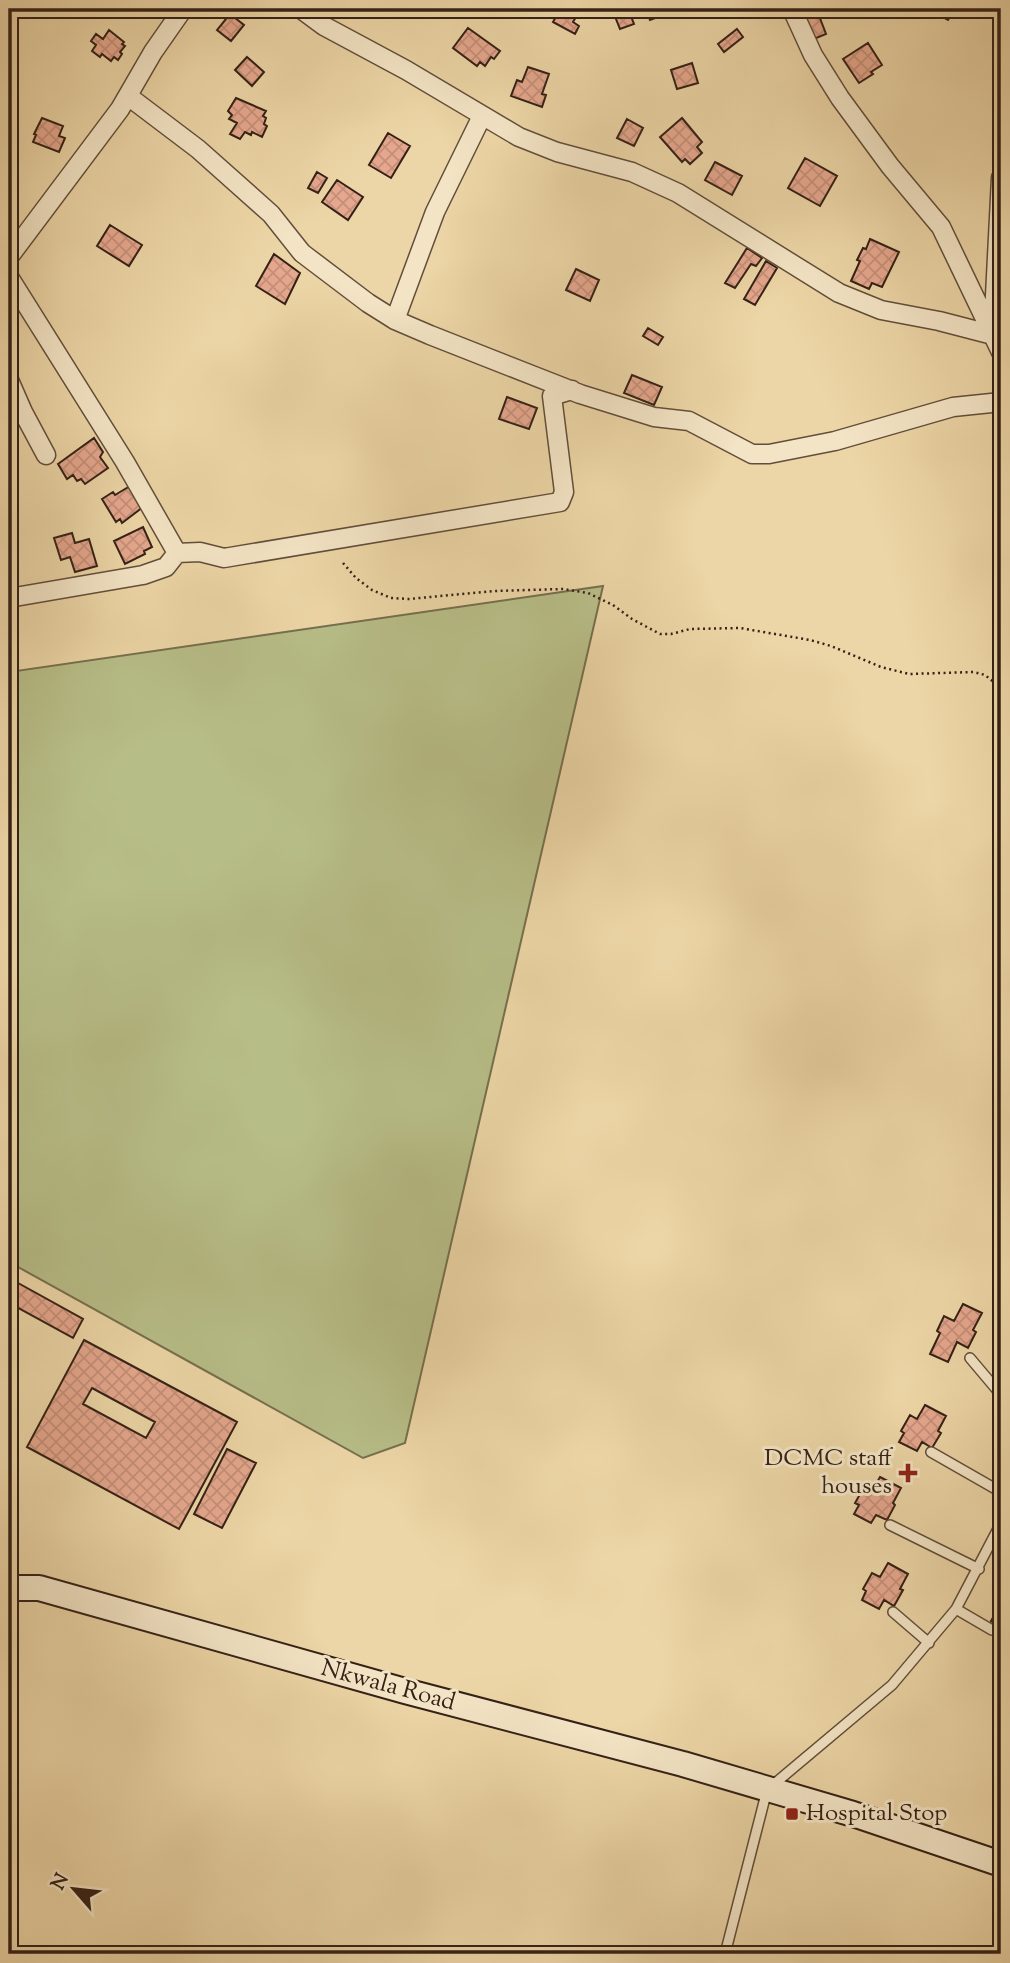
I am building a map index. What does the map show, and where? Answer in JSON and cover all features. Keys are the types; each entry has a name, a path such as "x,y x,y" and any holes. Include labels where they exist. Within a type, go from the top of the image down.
{"street":[{"path":"9,257 120,109 153,52 183,9"},
{"path":"300,9 324,26 406,70 519,137 556,152 632,172 678,193 839,293 881,310 993,335"},
{"path":"792,9 813,55 840,98 890,166 941,227 1001,352"},
{"path":"128,96 198,149 271,214 302,253 395,320 572,390 654,417 689,421 752,454 769,454 835,441 953,407 1001,402"},
{"path":"395,320 435,212 482,116"},
{"path":"993,335 1001,177"},
{"path":"9,276 125,462 177,553"},
{"path":"9,380 46,455"},
{"path":"9,598 143,575 166,567 177,553 200,552 224,558 560,502 564,492 552,396 572,390"},
{"name":"Nkwala Road","path":"9,1588 39,1588 391,1687 683,1764 853,1814 1001,1864"}],"lane":[{"path":"970,1358 997,1390 1001,1399"},
{"path":"931,1452 1001,1492"},
{"path":"725,1954 767,1790 892,1685 929,1643 956,1609 1001,1523"},
{"path":"890,1525 978,1569"},
{"path":"990,1547 1001,1551"},
{"path":"956,1609 992,1630"},
{"path":"893,1612 929,1643"}],"path":[{"path":"343,564 372,590 391,598 409,599 541,588 562,589 587,593 613,604 632,619 660,634 690,629 740,628 810,640 881,667 909,674 974,672 985,675 1001,688"}],"green space":[{"path":"603,586 405,1443 363,1458 9,1262 9,672"}],"building":[{"path":"560,9 576,17 573,22 579,26 575,34 553,22"},
{"path":"612,9 628,9 634,24 620,29"},
{"path":"646,9 671,9 672,12 650,20"},
{"path":"929,9 955,9 948,20"},
{"path":"818,13 826,34 814,39 806,18"},
{"path":"230,14 244,25 231,41 217,30"},
{"path":"468,28 500,51 494,59 491,57 485,66 480,62 477,66 453,48"},
{"path":"737,29 743,37 724,52 718,44"},
{"path":"109,30 124,42 122,44 125,46 118,60 114,57 111,61 92,51 96,45 91,41 96,34 103,39"},
{"path":"868,43 882,65 859,83 843,59"},
{"path":"247,57 264,72 252,86 235,70"},
{"path":"692,63 698,83 677,89 671,70"},
{"path":"528,67 549,74 542,94 546,95 542,107 511,96 517,80 522,82"},
{"path":"236,98 266,111 263,116 267,126 262,137 245,132 240,139 230,134 237,123 229,119 232,115 228,111"},
{"path":"42,118 63,126 59,136 65,138 59,152 33,142"},
{"path":"682,118 702,142 697,147 702,153 690,164 685,159 682,162 660,137"},
{"path":"627,119 643,128 634,146 617,138"},
{"path":"388,133 410,146 391,178 369,165"},
{"path":"805,158 837,176 820,206 788,188"},
{"path":"715,162 742,176 732,195 705,180"},
{"path":"317,172 327,178 318,193 308,188"},
{"path":"337,180 363,197 348,220 322,202"},
{"path":"110,225 142,245 129,266 97,246"},
{"path":"870,239 899,252 882,287 872,283 869,289 851,281 860,261 857,260"},
{"path":"747,248 762,258 756,266 751,264 735,288 725,283"},
{"path":"274,254 300,273 285,304 256,286"},
{"path":"766,261 777,268 755,305 744,299"},
{"path":"576,269 599,280 590,301 566,290"},
{"path":"648,328 663,337 658,345 643,336"},
{"path":"632,375 662,387 654,405 624,393"},
{"path":"507,397 537,408 529,429 499,419"},
{"path":"94,438 103,452 100,457 108,468 85,484 81,479 77,481 73,475 67,479 58,464"},
{"path":"130,486 143,507 122,523 120,519 116,522 102,499"},
{"path":"143,527 152,547 144,551 145,554 125,564 114,541"},
{"path":"72,533 75,543 89,539 97,566 75,572 70,557 61,560 54,538"},
{"path":"9,1278 83,1319 73,1338 9,1303"},
{"path":"963,1304 982,1313 968,1348 957,1342 948,1362 930,1354 940,1333 937,1331 944,1316 954,1321"},
{"path":"84,1340 237,1422 179,1529 27,1447","holes":["92,1388 155,1422 146,1438 83,1404"]},
{"path":"925,1405 946,1416 938,1431 941,1433 932,1448 922,1442 917,1451 899,1442 904,1433 901,1431 910,1415 917,1419"},
{"path":"227,1449 256,1463 222,1528 194,1514"},
{"path":"880,1477 901,1488 887,1520 876,1515 871,1523 854,1514 859,1505 855,1503 864,1487 872,1491"},
{"path":"888,1563 908,1574 894,1606 884,1600 879,1609 862,1600 866,1591 863,1589 872,1573 880,1577"},
{"path":"1001,1603 1001,1639 995,1636 1000,1626 991,1621"}],"place":[{"name":"DCMC staff houses","path":"908,1473"},
{"name":"Hospital Stop","path":"792,1814"}]}
